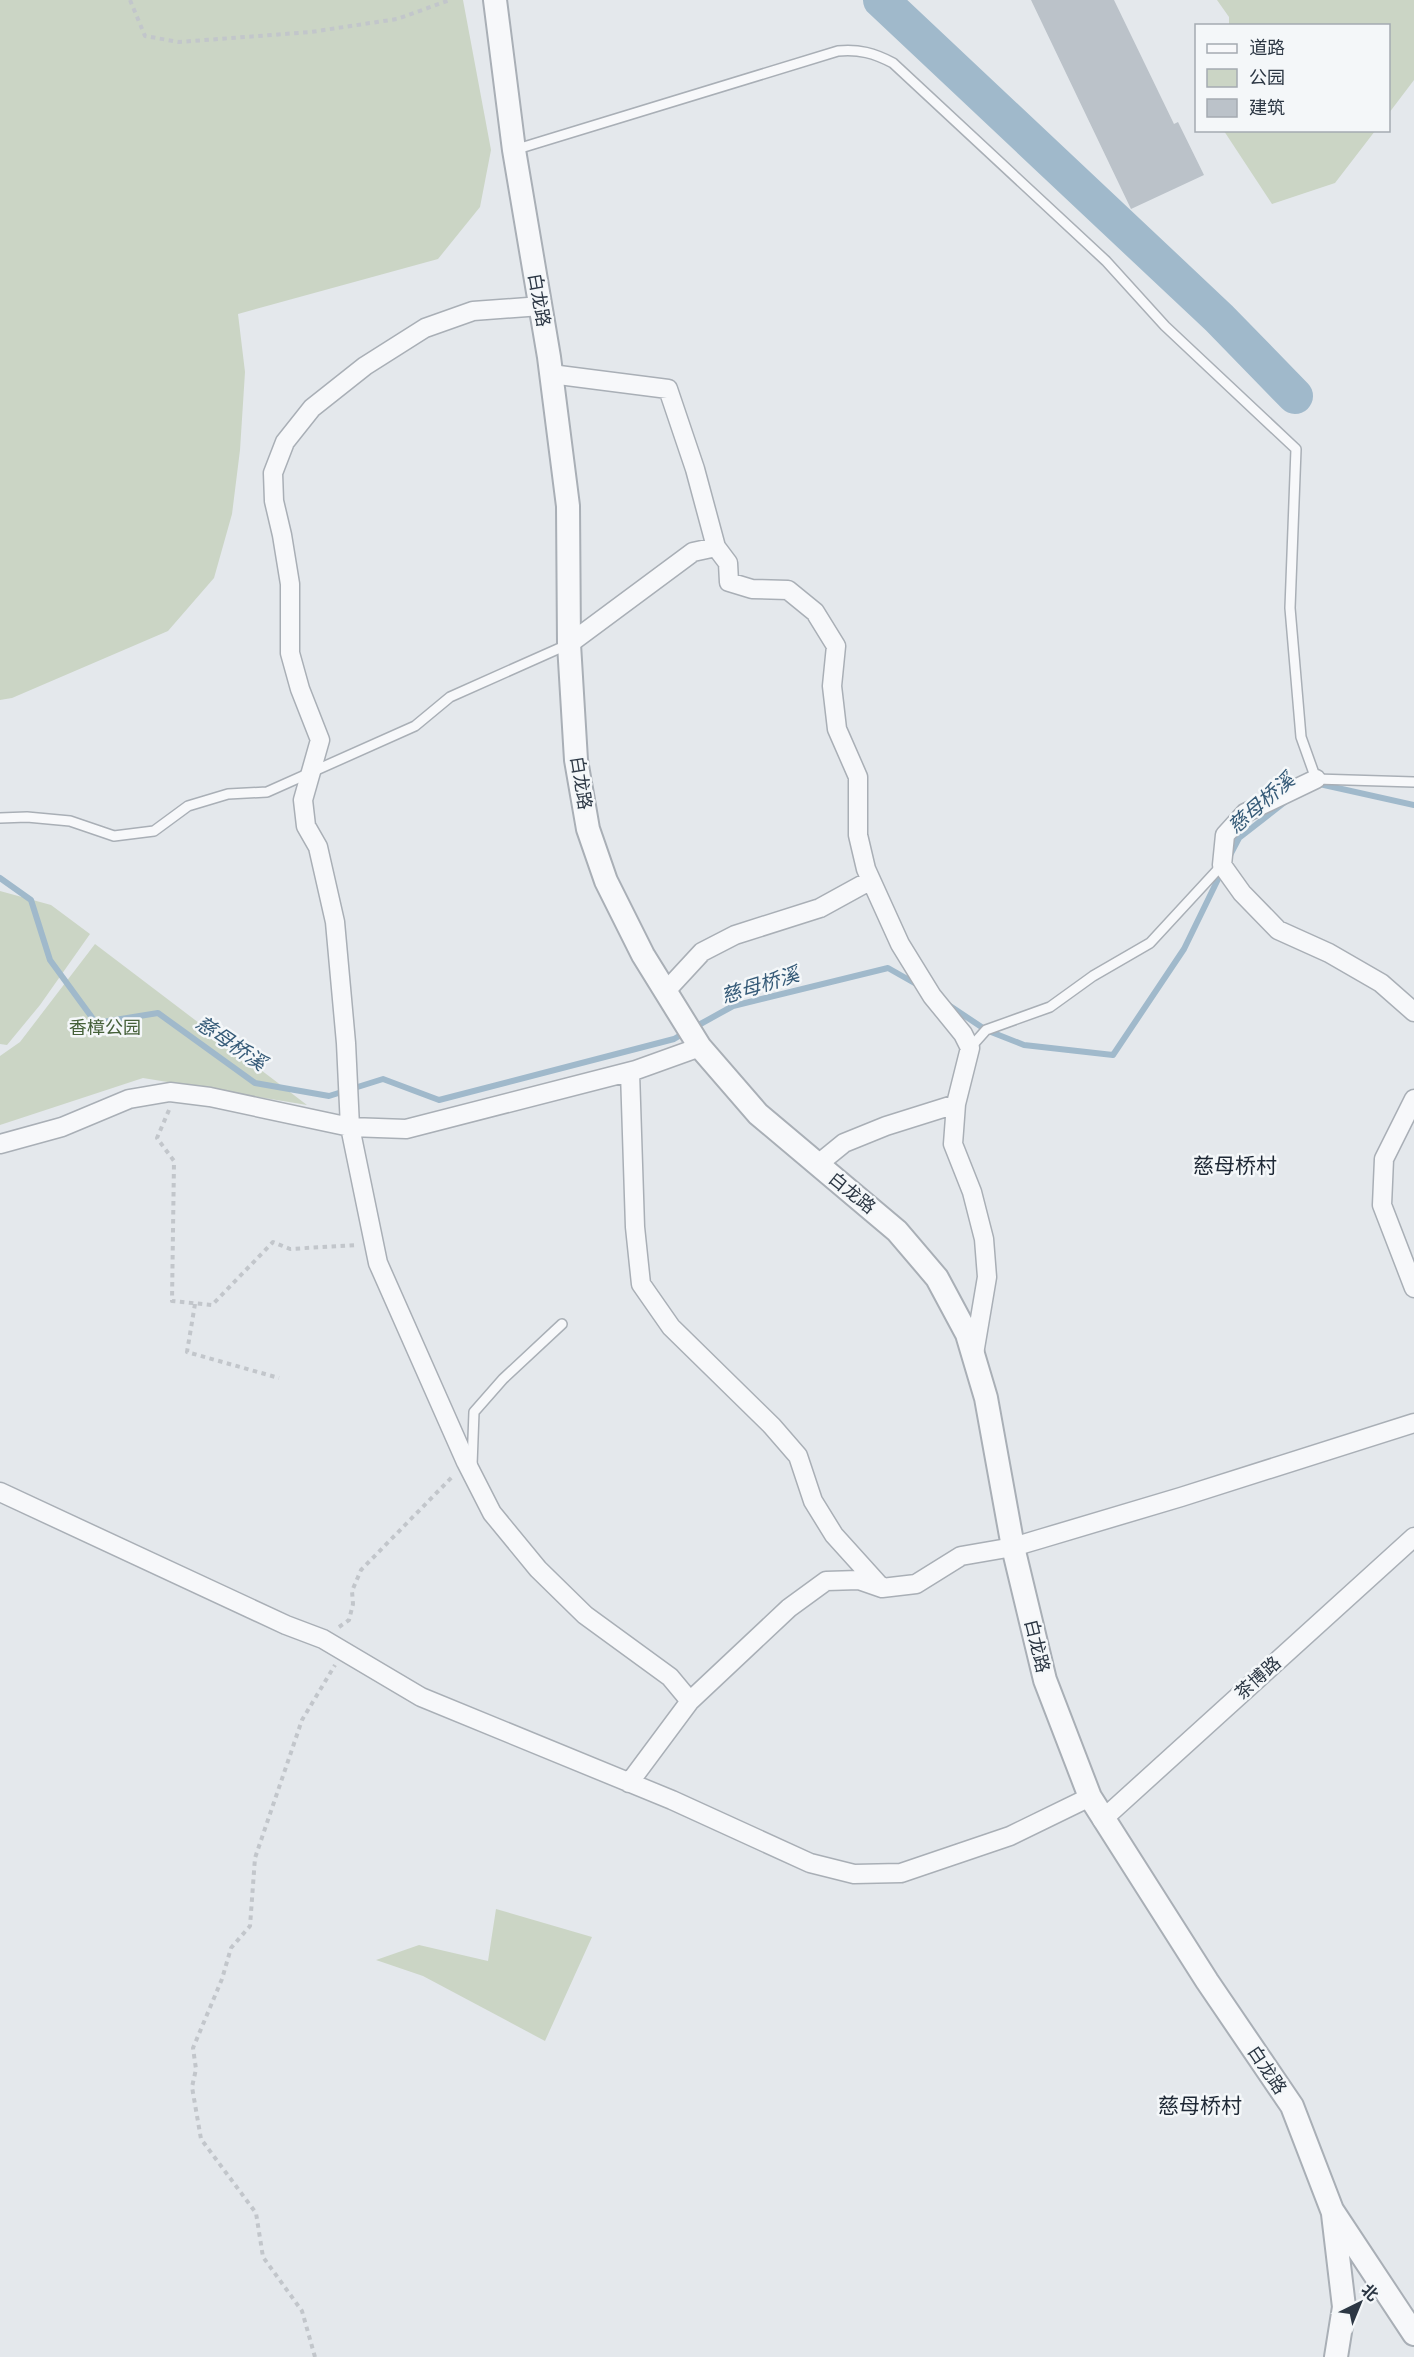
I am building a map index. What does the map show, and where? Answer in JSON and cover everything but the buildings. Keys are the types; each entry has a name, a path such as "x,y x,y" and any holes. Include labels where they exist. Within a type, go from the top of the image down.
{"street":[{"name":"白龙路","path":"495,0 513,150 541,306 568,506 569,644 576,760 588,829 606,881 643,955 700,1047 758,1114 897,1231 937,1278 967,1334 974,1356 986,1398 1014,1546 1045,1680 1090,1797 1102,1820 1292,2106 1332,2210 1414,2334"},
{"path":"541,306 473,311 425,328 365,366 312,408 285,442 273,473 274,501 290,584 290,653 300,689 320,740 303,800 306,826 318,847 335,922 346,1043 350,1127 378,1263 469,1468 492,1513 537,1569 585,1615 670,1677 690,1701"},
{"path":"551,374 668,389 695,469 716,547 728,563 729,582 752,589 788,590 815,612 837,646 832,686 837,729 858,777 858,835 866,869 900,944 932,996 963,1034 970,1048 956,1104 953,1144 972,1192 984,1239 987,1277 974,1356"},
{"path":"569,644 693,552 716,547"},
{"path":"1316,779 1245,813 1225,835 1222,865 1242,893 1278,930 1329,953 1381,983 1414,1012"},
{"path":"665,992 702,952 735,935 820,908 871,880"},
{"path":"0,1144 62,1127 129,1099 176,1093 210,1097 350,1127 406,1129 630,1072 700,1047"},
{"path":"630,1072 635,1227 641,1284 671,1327 772,1426 798,1456 813,1502 834,1535 882,1588"},
{"path":"1414,1099 1384,1159 1382,1205 1414,1288"},
{"path":"817,1165 844,1143 886,1126 956,1104"},
{"path":"629,1783 690,1701 789,1608 826,1581 859,1580 882,1588 916,1584 961,1556 1014,1546 1180,1497 1414,1423"},
{"path":"0,1492 286,1625 323,1639 421,1697 629,1783 810,1863 854,1874 901,1873 1010,1836 1090,1797"},
{"name":"茶博路","path":"1102,1820 1414,1537"},
{"path":"1332,2210 1344,2307 1336,2357"}],"lane":[{"path":"513,150 838,51 852,49 873,53 893,63 1106,261 1165,326 1296,449 1290,608 1301,737 1316,779 1414,782"},
{"path":"0,818 27,817 70,821 114,836 154,831 188,806 228,794 267,792 415,726 450,697 569,644"},
{"path":"970,1048 986,1030 1050,1007 1093,976 1150,943 1222,865"},
{"path":"469,1468 474,1412 503,1379 562,1324"}],"path":[{"path":"130,0 145,36 179,42 311,32 397,19 450,0"},
{"path":"176,1093 157,1138 174,1161 172,1301 212,1305 273,1242 290,1249 374,1244"},
{"path":"195,1304 187,1352 279,1378"},
{"path":"323,1639 349,1620 353,1604 352,1591 361,1570 469,1468"},
{"path":"315,2357 302,2311 263,2258 256,2213 201,2139 192,2087 196,2069 193,2048 222,1979 231,1947 250,1926 255,1857 302,1720 343,1651"}],"green space":[{"path":"0,0 463,0 491,150 480,207 438,259 238,314 245,372 240,450 232,514 214,578 168,631 12,698 0,700"},
{"path":"1217,0 1414,0 1414,80 1390,112 1390,24 1229,24 1229,17"},
{"path":"1225,132 1374,132 1335,183 1272,204"},
{"path":"0,891 51,905 90,934 40,1005 7,1045 0,1044"},
{"name":"香樟公园","path":"95,944 307,1105 143,1078 0,1125 0,1056 20,1042"},
{"path":"496,1909 592,1937 545,2041 423,1976 376,1960 419,1945 488,1961"}],"waterway":[{"path":"881,0 1219,318 1295,396"},
{"name":"慈母桥溪","path":"1315,783 1414,805"},
{"name":"慈母桥溪","path":"1229,857 1239,838 1285,802"},
{"name":"慈母桥溪","path":"947,1004 986,1030 1024,1045 1113,1055 1184,949 1222,871"},
{"name":"慈母桥溪","path":"0,878 31,900 50,960 96,1023 158,1013 255,1083 329,1096 383,1079 439,1100 674,1039 686,1032"},
{"name":"慈母桥溪","path":"695,1027 733,1006 888,968 918,985"}],"district":[{"name":"慈母桥村","path":"1235,1166"},
{"name":"慈母桥村","path":"1200,2106"}]}
